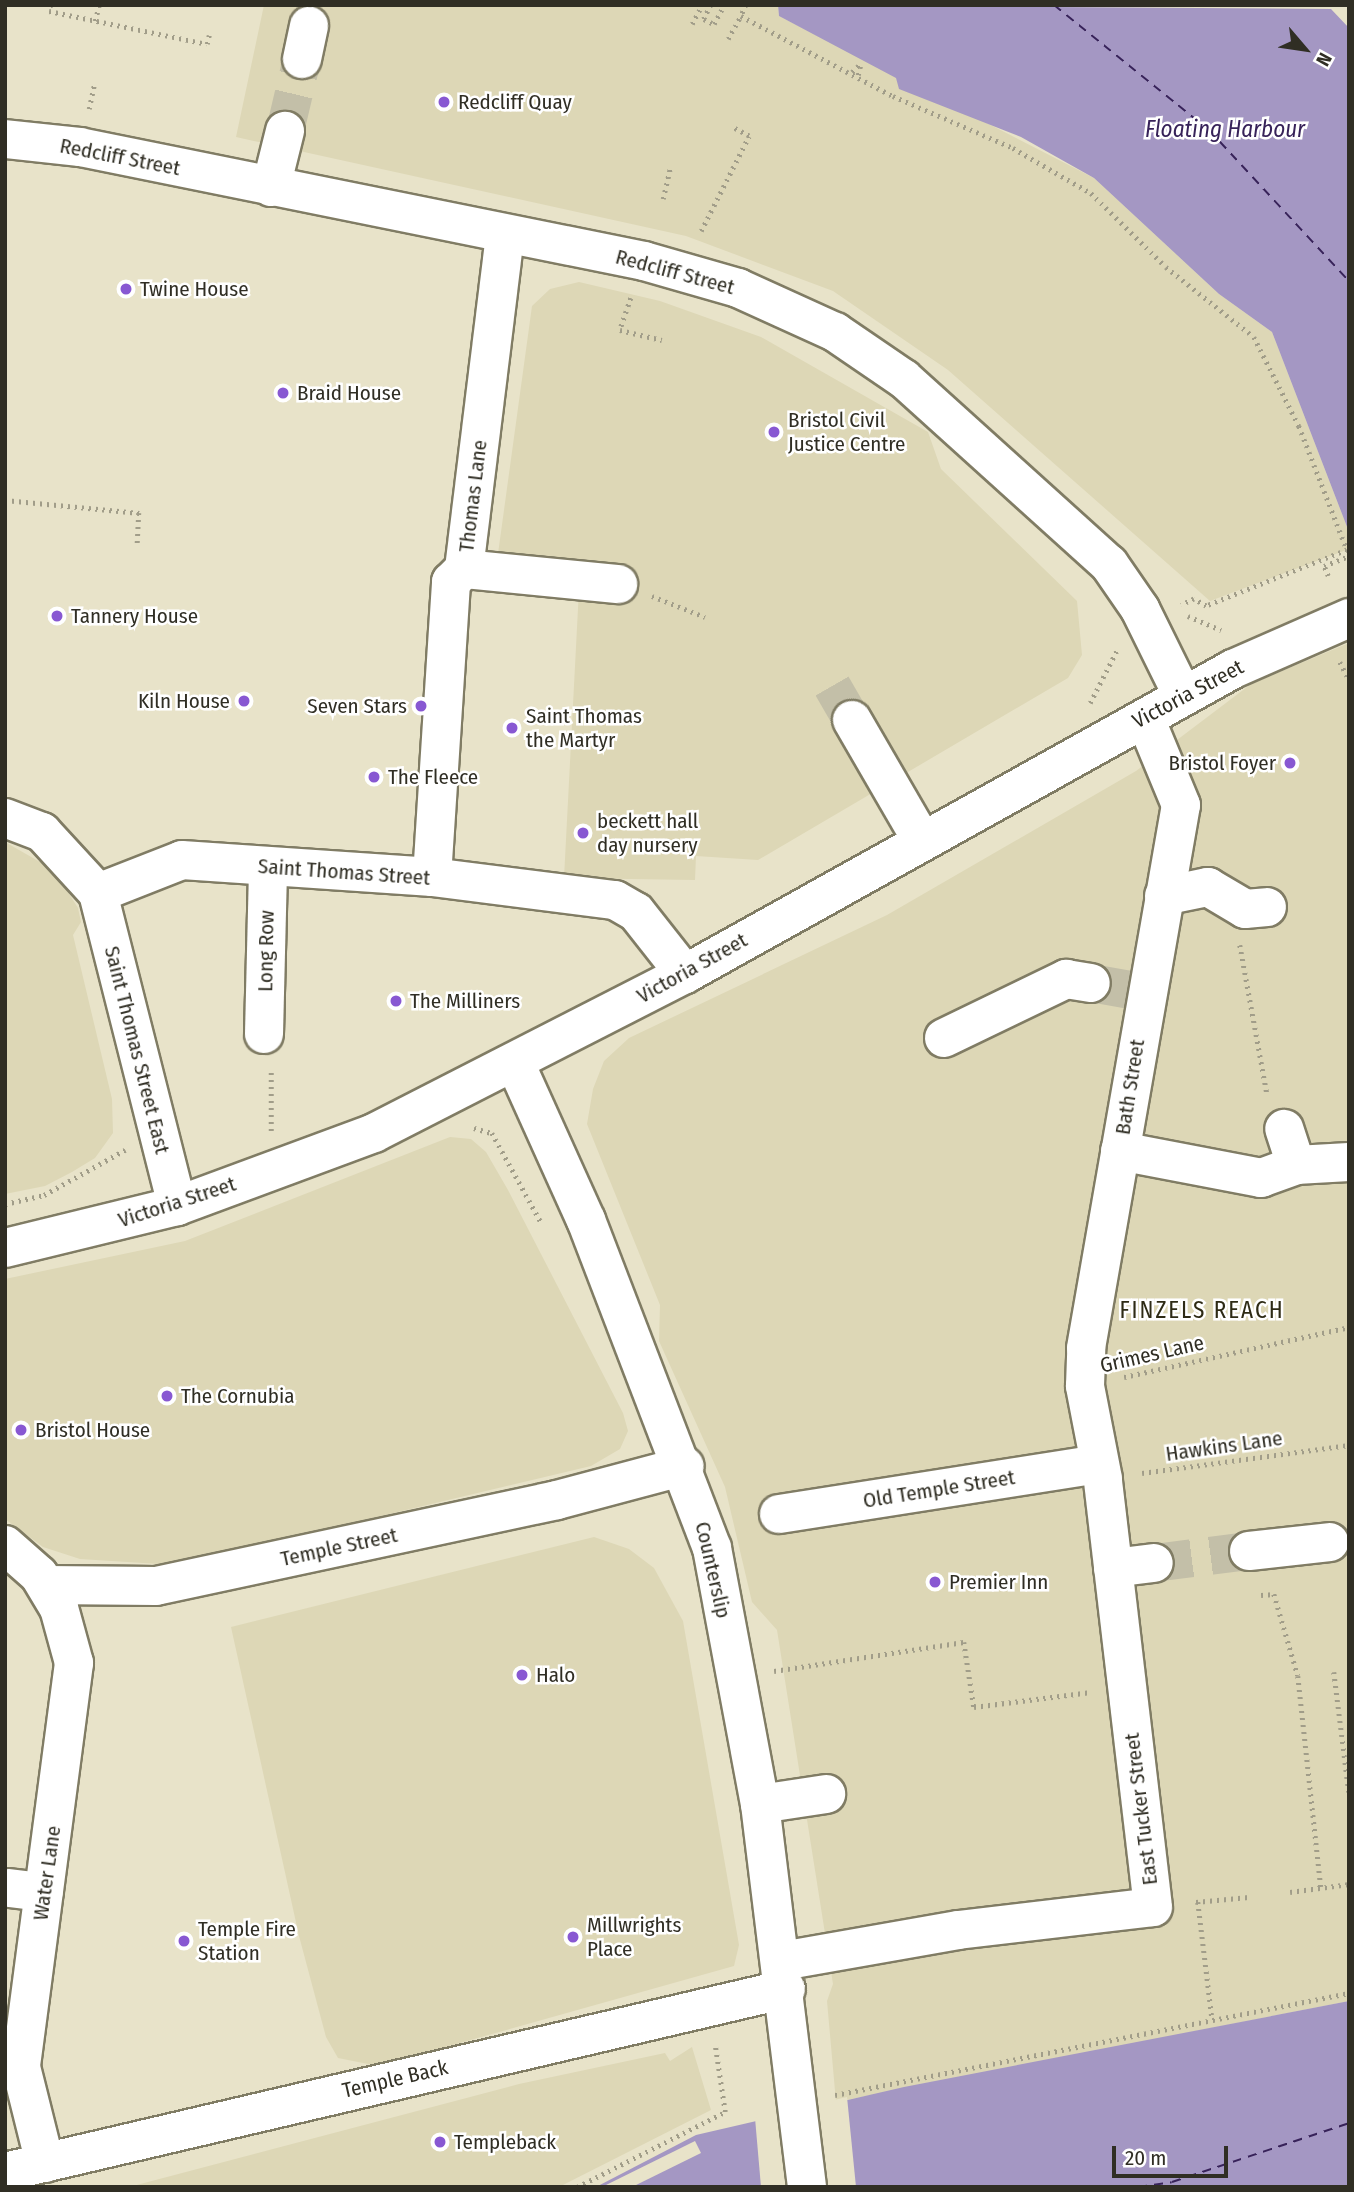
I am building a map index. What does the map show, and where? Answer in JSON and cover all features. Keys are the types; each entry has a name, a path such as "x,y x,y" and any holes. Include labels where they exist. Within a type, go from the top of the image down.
{"street":[{"path":"271,187 285,131"},
{"name":"Redcliff Street","path":"5,139 271,187 644,261 738,288 835,332 904,379 1109,564 1150,628 1183,696"},
{"name":"Thomas Lane","path":"432,877 445,729 451,582 464,569 505,235"},
{"path":"464,569 629,588"},
{"name":"Victoria Street","path":"5,1248 177,1206 374,1133 685,974 921,838 1183,696 1349,618"},
{"name":"Bath Street","path":"1101,1472 1085,1385 1086,1348 1120,1151 1138,991 1164,896 1181,805 1145,718"},
{"path":"852,720 921,838"},
{"path":"5,818 42,832 99,894"},
{"name":"Saint Thomas Street","path":"99,894 183,859 268,869 432,877 615,900 636,912 685,974"},
{"name":"Long Row","path":"264,1034 268,869"},
{"path":"1164,896 1208,887 1250,905"},
{"name":"Saint Thomas Street East","path":"99,894 177,1206"},
{"path":"944,1038 1066,979 1091,983"},
{"name":"Counterslip","path":"515,1063 685,1466 712,1548 760,1804 784,1975 807,2187"},
{"path":"1284,1129 1296,1165"},
{"path":"1120,1151 1250,1179 1296,1165 1349,1162"},
{"name":"Temple Street","path":"46,1585 156,1586 557,1500 685,1466"},
{"name":"Old Temple Street","path":"779,1514 1101,1472"},
{"name":"East Tucker Street","path":"784,1975 958,1930 1153,1907 1101,1472"},
{"path":"1249,1551 1330,1542"},
{"path":"5,1545 46,1585"},
{"path":"1113,1568 1154,1563"},
{"name":"Water Lane","path":"45,2163 21,2067 26,1890 74,1663 60,1608 46,1585"},
{"path":"760,1804 826,1794"},
{"name":"Temple Back","path":"5,2172 709,2004 784,1975"}],"path":[{"path":"51,5 49,11 207,44 209,35"},
{"path":"95,21 99,5"},
{"path":"692,24 702,5"},
{"path":"711,5 704,19 714,24 724,5"},
{"path":"728,39 746,5"},
{"path":"741,16 1013,148 1091,194 1166,267 1254,337 1299,426 1348,554"},
{"path":"107,31 108,23"},
{"path":"852,72 861,64 858,75"},
{"path":"701,230 749,136 732,127"},
{"path":"663,199 670,169"},
{"path":"629,303 620,330 662,340"},
{"path":"5,500 139,513 137,547"},
{"path":"1328,576 1324,566 1348,554"},
{"path":"1150,628 1194,598 1206,606 1348,554"},
{"path":"629,588 705,617"},
{"path":"1150,628 1187,616 1232,631"},
{"path":"1339,660 1349,680"},
{"path":"1250,905 1258,1070 1284,1129"},
{"path":"264,1034 271,1043 271,1170"},
{"path":"5,1204 44,1195 126,1150 160,1139"},
{"name":"Grimes Lane","path":"1085,1385 1349,1327"},
{"name":"Hawkins Lane","path":"1101,1472 1349,1445"},
{"path":"1261,1595 1274,1594 1298,1676 1321,1887"},
{"path":"735,1677 964,1642 974,1707 1126,1688"},
{"path":"1334,1672 1349,1791"},
{"path":"1290,1892 1349,1884"},
{"path":"1153,1907 1249,1897"},
{"path":"1198,1902 1212,2018"},
{"path":"853,2091 1349,1993"},
{"path":"578,2187 725,2112 709,2004"}],"shaded area":[{"path":"264,5 778,5 779,16 1094,178 1219,294 1272,332 1349,532 1349,549 1210,601 948,370 833,291 686,236 236,137"},
{"path":"579,282 660,301 761,337 928,432 941,469 1077,601 1082,655 1068,678 758,860 696,856 695,880 564,878 579,589 494,583 532,306 550,289"},
{"path":"1349,643 1349,2001 836,2102 827,2001 833,1984 777,1630 752,1602 725,1487 659,1341 660,1305 587,1124 593,1089 604,1061 629,1038 887,915 1136,771 1251,684"},
{"path":"5,842 54,870 78,908 81,922 73,935 112,1099 113,1133 95,1158 72,1172 45,1186 5,1194"},
{"path":"450,1137 471,1139 486,1152 508,1190 623,1413 628,1431 620,1449 591,1466 175,1565 80,1559 43,1547 5,1519 5,1279 185,1241"},
{"path":"594,1537 629,1549 654,1568 683,1621 739,1945 734,1966 378,2066 338,2058 326,2037 299,1936 231,1627"},
{"name":"Templeback","path":"692,2047 711,2110 559,2187 129,2187 519,2084 665,2053 670,2061"}],"water":[{"name":"Floating Harbour","path":"778,5 1331,9 1349,28 1349,532 1272,332 1219,294 1094,178 1021,137 899,89 896,78 779,16"},
{"path":"1349,2001 1349,2187 596,2187 696,2135 904,2087"}],"pier":[{"path":"847,2097 856,2187 761,2187 755,2118"},
{"path":"695,2141 701,2153 632,2187 602,2187"}],"ferry route":[{"path":"1054,5 1209,130 1349,281"},
{"path":"1138,2187 1172,2182 1349,2123"}],"tunnel":[{"path":"285,131 302,59"},
{"path":"832,686 852,720"},
{"path":"1091,983 1130,990"},
{"path":"1154,1563 1249,1551"}],"place":[{"name":"Redcliff Quay","path":"444,102"},
{"name":"Twine House","path":"126,289"},
{"name":"Braid House","path":"283,393"},
{"name":"Bristol Civil Justice Centre","path":"774,432"},
{"name":"Tannery House","path":"57,616"},
{"name":"Kiln House","path":"244,701"},
{"name":"Seven Stars","path":"421,706"},
{"name":"Saint Thomas the Martyr","path":"512,728"},
{"name":"Bristol Foyer","path":"1290,763"},
{"name":"The Fleece","path":"374,777"},
{"name":"beckett hall day nursery","path":"583,833"},
{"name":"The Milliners","path":"396,1001"},
{"name":"The Cornubia","path":"167,1396"},
{"name":"Bristol House","path":"21,1430"},
{"name":"Premier Inn","path":"935,1582"},
{"name":"Halo","path":"522,1675"},
{"name":"Millwrights Place","path":"573,1937"},
{"name":"Temple Fire Station","path":"184,1941"},
{"name":"Templeback","path":"440,2142"}],"district":[{"name":"FINZELS REACH","path":"1202,1310"}]}
